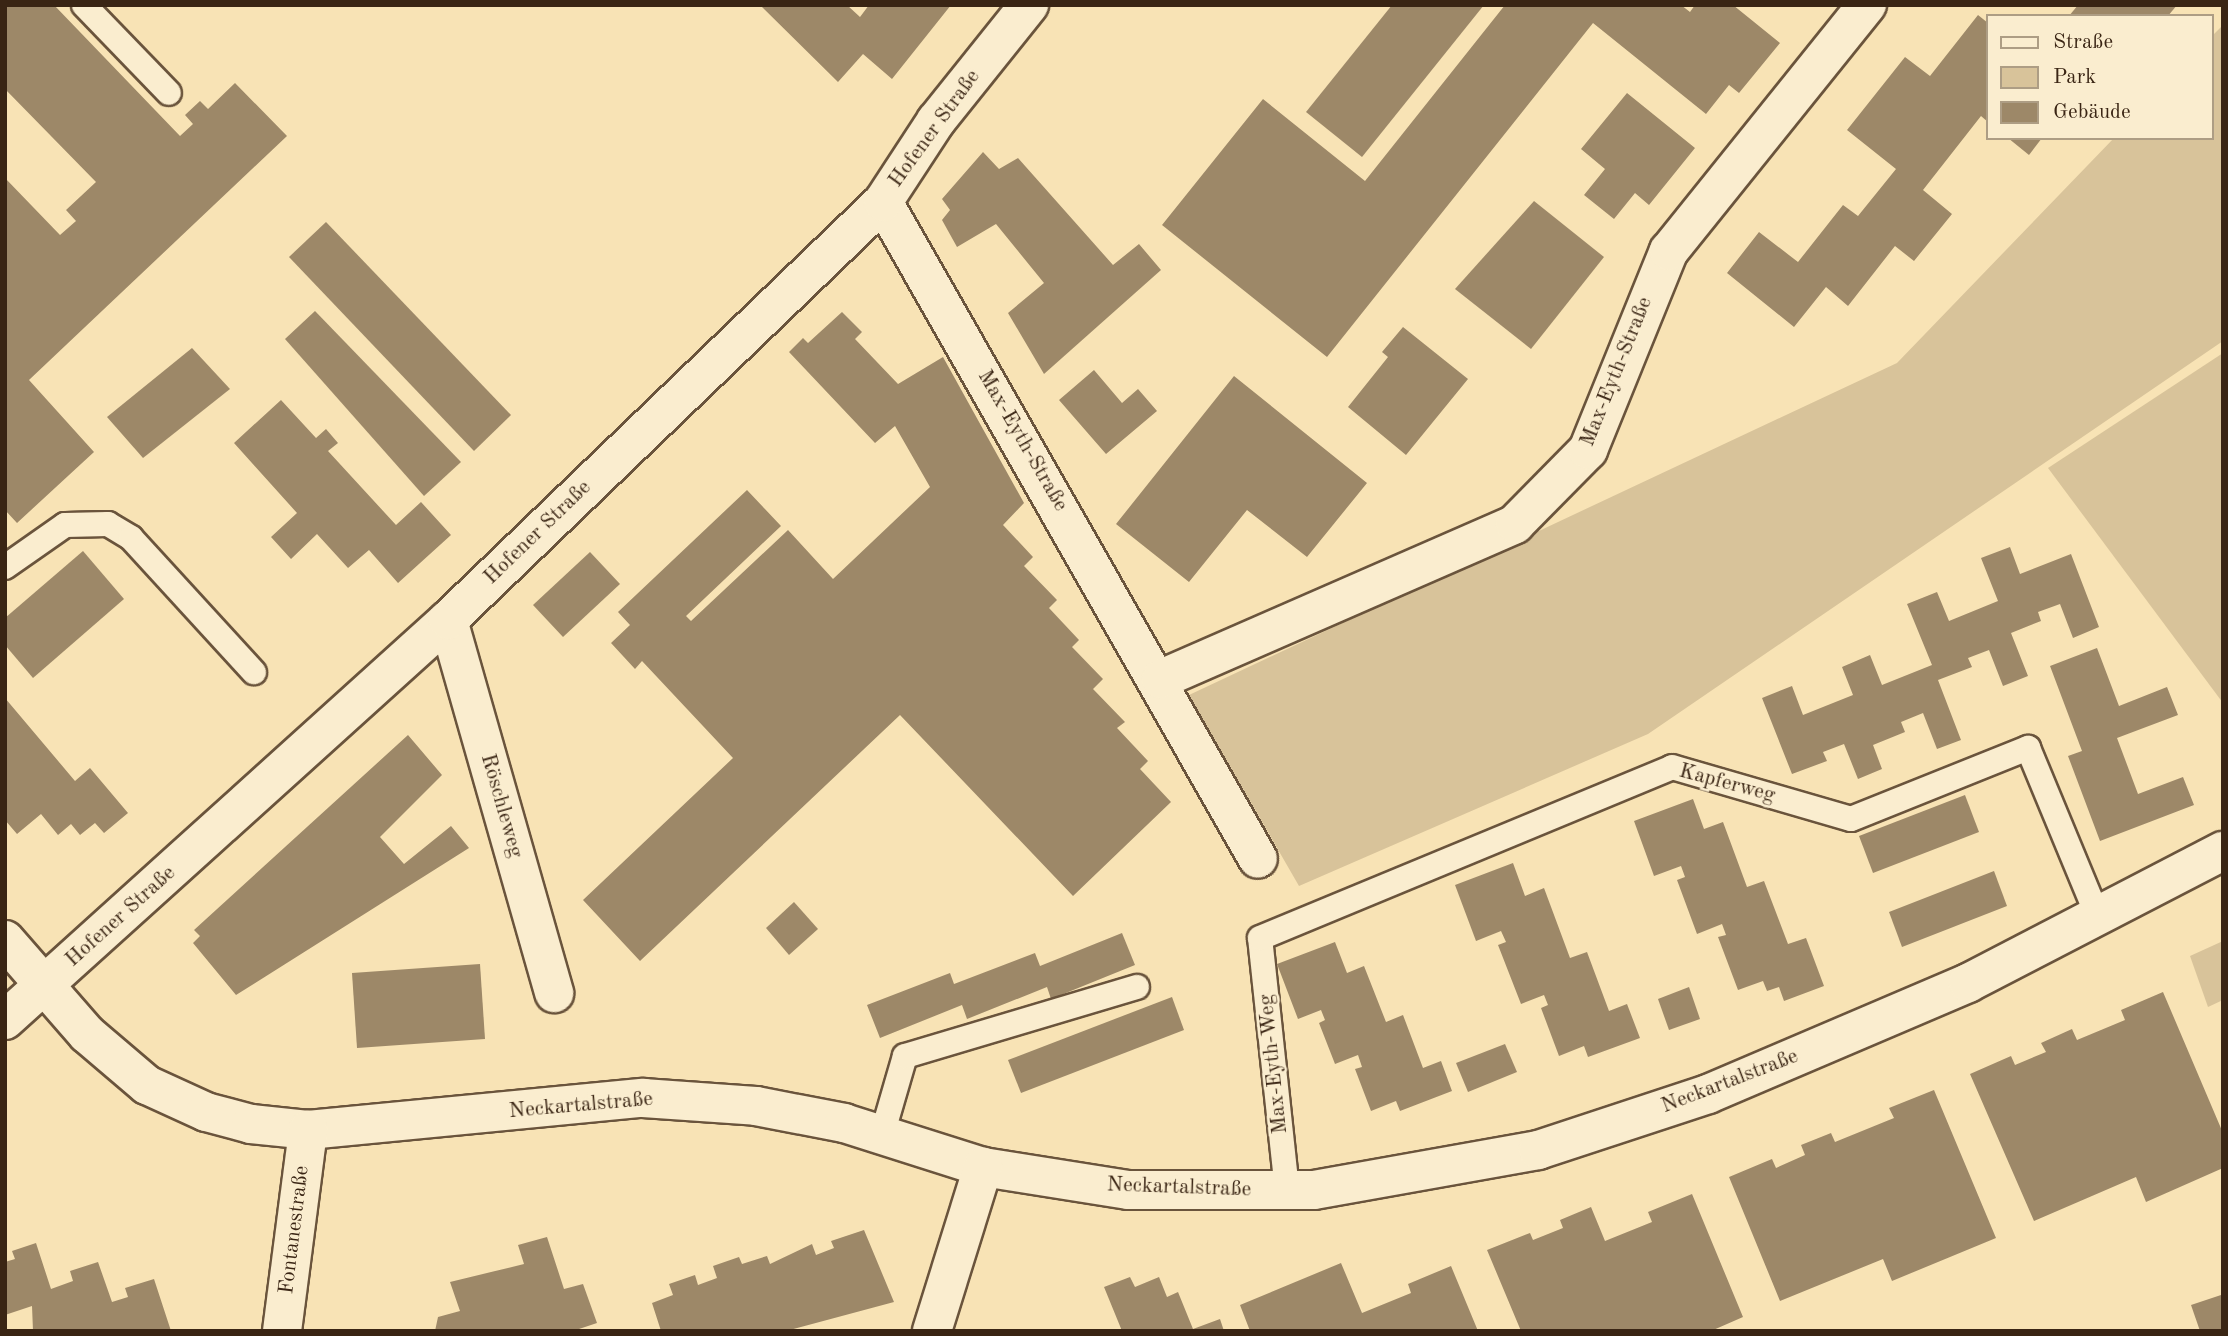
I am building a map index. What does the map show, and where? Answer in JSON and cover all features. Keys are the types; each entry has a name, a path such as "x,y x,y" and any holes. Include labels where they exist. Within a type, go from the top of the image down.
{"street":[{"name":"Hofener Straße","path":"5,1020 448,620 883,202 936,121 1029,5"},
{"name":"Max-Eyth-Straße","path":"1161,680 1515,523 1588,450 1669,251 1867,5"},
{"name":"Max-Eyth-Straße","path":"883,202 1161,680 1258,859"},
{"name":"Röschleweg","path":"448,620 554,993"},
{"name":"Neckartalstraße","path":"5,940 87,1034 147,1085 206,1112 307,1130 643,1098 756,1106 882,1135 984,1167 1128,1190 1287,1190 1538,1150 1708,1094 1968,983 2223,851"},
{"name":"Fontanestraße","path":"282,1331 307,1130"},
{"path":"932,1331 984,1167"}],"lane":[{"path":"84,5 169,93"},
{"path":"5,567 65,525 108,524 148,555 254,671"},
{"name":"Kapferweg","path":"1260,938 1672,767 1851,819 2028,748 2098,917"},
{"name":"Max-Eyth-Weg","path":"1260,938 1287,1190"},
{"path":"882,1135 905,1056 1137,987"}],"green space":[{"path":"2223,25 2223,341 1648,734 1299,886 1189,695 1897,363 2112,140 2214,140 2214,34"},
{"path":"2223,353 2223,703 2048,468"},
{"path":"2223,941 2223,1000 2208,1007 2190,956"}],"building":[{"path":"5,5 54,5 180,136 193,124 185,115 200,101 208,109 235,83 287,136 29,380 94,452 17,523 5,510 5,178 60,235 76,221 66,210 96,182 5,89"},
{"path":"760,5 847,5 860,17 869,5 951,5 892,79 863,54 838,82"},
{"path":"1392,5 1484,5 1362,157 1306,112"},
{"path":"1505,5 1681,5 1690,12 1695,5 1733,5 1780,43 1739,93 1729,85 1706,114 1593,23 1327,357 1162,225 1263,99 1365,181"},
{"path":"2078,5 2177,5 2170,14 2071,14"},
{"path":"1978,15 1986,21 1986,120 1981,116 1923,190 1952,214 1914,261 1895,246 1848,306 1826,287 1794,327 1727,273 1759,232 1798,262 1843,205 1858,216 1896,169 1847,130 1905,57 1930,76"},
{"path":"1627,93 1695,148 1649,205 1635,193 1614,219 1584,195 1605,169 1581,149"},
{"path":"2010,140 2040,140 2029,155"},
{"path":"983,152 999,169 1018,158 1113,265 1139,244 1161,270 1044,374 1008,313 1044,283 996,224 957,247 942,220 950,210 942,199"},
{"path":"1534,201 1604,257 1531,349 1455,289"},
{"path":"326,222 511,415 474,451 289,257"},
{"path":"315,311 461,462 424,496 285,339"},
{"path":"842,312 862,332 855,339 898,384 943,357 1024,503 1003,525 1033,557 1024,566 1057,600 1049,608 1079,640 1072,647 1103,679 1093,689 1125,722 1117,728 1148,761 1140,769 1171,802 1073,896 900,715 640,961 583,900 733,758 642,661 635,669 611,643 630,625 618,612 747,490 781,526 686,616 691,621 788,530 833,579 930,487 895,426 875,443 789,352 803,338 808,343"},
{"path":"1403,327 1468,379 1406,455 1348,407 1388,357 1382,352"},
{"path":"192,348 230,389 143,458 107,417"},
{"path":"1094,370 1122,403 1138,389 1157,411 1106,454 1059,400"},
{"path":"1234,376 1367,483 1307,557 1247,510 1189,582 1116,524"},
{"path":"281,400 316,438 326,429 338,443 328,451 396,525 421,502 451,535 398,583 369,550 348,568 317,534 291,559 271,537 297,513 234,443"},
{"path":"2010,547 2020,574 2071,554 2099,627 2073,638 2060,604 2038,612 2041,621 2011,633 2028,676 2003,686 1989,650 1968,658 1972,667 1938,680 1961,740 1937,749 1923,713 1901,722 1905,732 1873,745 1882,769 1858,779 1844,744 1823,752 1827,761 1792,774 1762,698 1792,686 1803,715 1853,695 1842,667 1870,655 1882,685 1932,665 1907,604 1937,592 1949,621 1998,601 1981,558"},
{"path":"83,551 124,599 33,678 5,645 5,618"},
{"path":"590,552 620,584 563,637 533,605"},
{"path":"2097,648 2119,706 2167,687 2178,715 2117,738 2138,794 2183,777 2194,805 2100,841 2068,756 2082,751 2050,666"},
{"path":"5,698 75,781 90,768 128,813 104,833 95,823 80,835 71,824 58,835 41,814 17,834 5,820"},
{"path":"408,735 442,775 380,837 404,864 451,826 469,848 236,995 193,943 200,936 194,930"},
{"path":"1965,795 1979,832 1873,873 1859,836"},
{"path":"1693,799 1704,829 1723,822 1747,887 1764,881 1788,944 1806,938 1824,986 1784,1001 1779,987 1767,991 1763,981 1738,990 1718,937 1726,935 1722,924 1697,934 1677,880 1685,877 1681,866 1654,876 1634,821"},
{"path":"1513,863 1525,896 1544,888 1570,958 1587,952 1609,1011 1627,1004 1640,1038 1588,1057 1584,1046 1559,1056 1541,1008 1548,1005 1544,995 1521,1004 1498,945 1506,942 1501,931 1476,941 1455,885"},
{"path":"1994,871 2007,906 1902,947 1889,912"},
{"path":"794,902 818,929 789,955 766,928"},
{"path":"1122,933 1135,965 1051,999 1047,987 967,1019 962,1005 880,1038 867,1005 950,973 954,984 1035,953 1040,966"},
{"path":"1335,942 1347,973 1364,966 1386,1022 1403,1015 1423,1068 1441,1061 1452,1091 1400,1111 1396,1101 1371,1111 1355,1069 1362,1067 1358,1055 1335,1064 1319,1023 1325,1020 1321,1010 1298,1019 1277,964"},
{"path":"480,964 485,1039 357,1048 352,973"},
{"path":"1689,987 1700,1019 1669,1030 1658,999"},
{"path":"2163,992 2223,1133 2223,1168 2146,1202 2136,1177 2034,1221 1970,1074 2011,1056 2015,1065 2046,1052 2041,1043 2072,1029 2077,1040 2125,1020 2121,1010"},
{"path":"1172,997 1184,1030 1021,1093 1008,1060"},
{"path":"1505,1044 1517,1072 1468,1092 1456,1063"},
{"path":"1934,1090 1996,1238 1892,1281 1883,1259 1780,1301 1729,1177 1772,1159 1776,1168 1805,1155 1801,1145 1831,1133 1835,1142 1894,1118 1889,1108"},
{"path":"1692,1194 1743,1317 1711,1331 1521,1331 1487,1250 1530,1233 1533,1240 1563,1228 1560,1220 1591,1207 1605,1241 1652,1222 1648,1212"},
{"path":"864,1230 894,1302 786,1331 661,1331 652,1303 673,1295 669,1284 695,1275 698,1285 717,1278 713,1266 739,1257 742,1264 767,1256 770,1264 812,1244 816,1255 834,1248 831,1241"},
{"path":"547,1237 564,1289 583,1284 597,1323 573,1331 435,1331 438,1317 460,1311 450,1282 524,1264 518,1245"},
{"path":"36,1243 51,1289 73,1281 70,1271 98,1262 112,1302 128,1297 125,1288 154,1279 171,1331 33,1331 32,1306 5,1315 5,1262 15,1259 12,1251"},
{"path":"1341,1263 1362,1313 1411,1293 1408,1284 1451,1266 1478,1331 1250,1331 1240,1305"},
{"path":"1130,1277 1135,1287 1159,1277 1167,1297 1178,1292 1193,1329 1220,1319 1224,1331 1122,1331 1104,1287"},
{"path":"2221,1295 2223,1331 2200,1331 2191,1305"}]}
